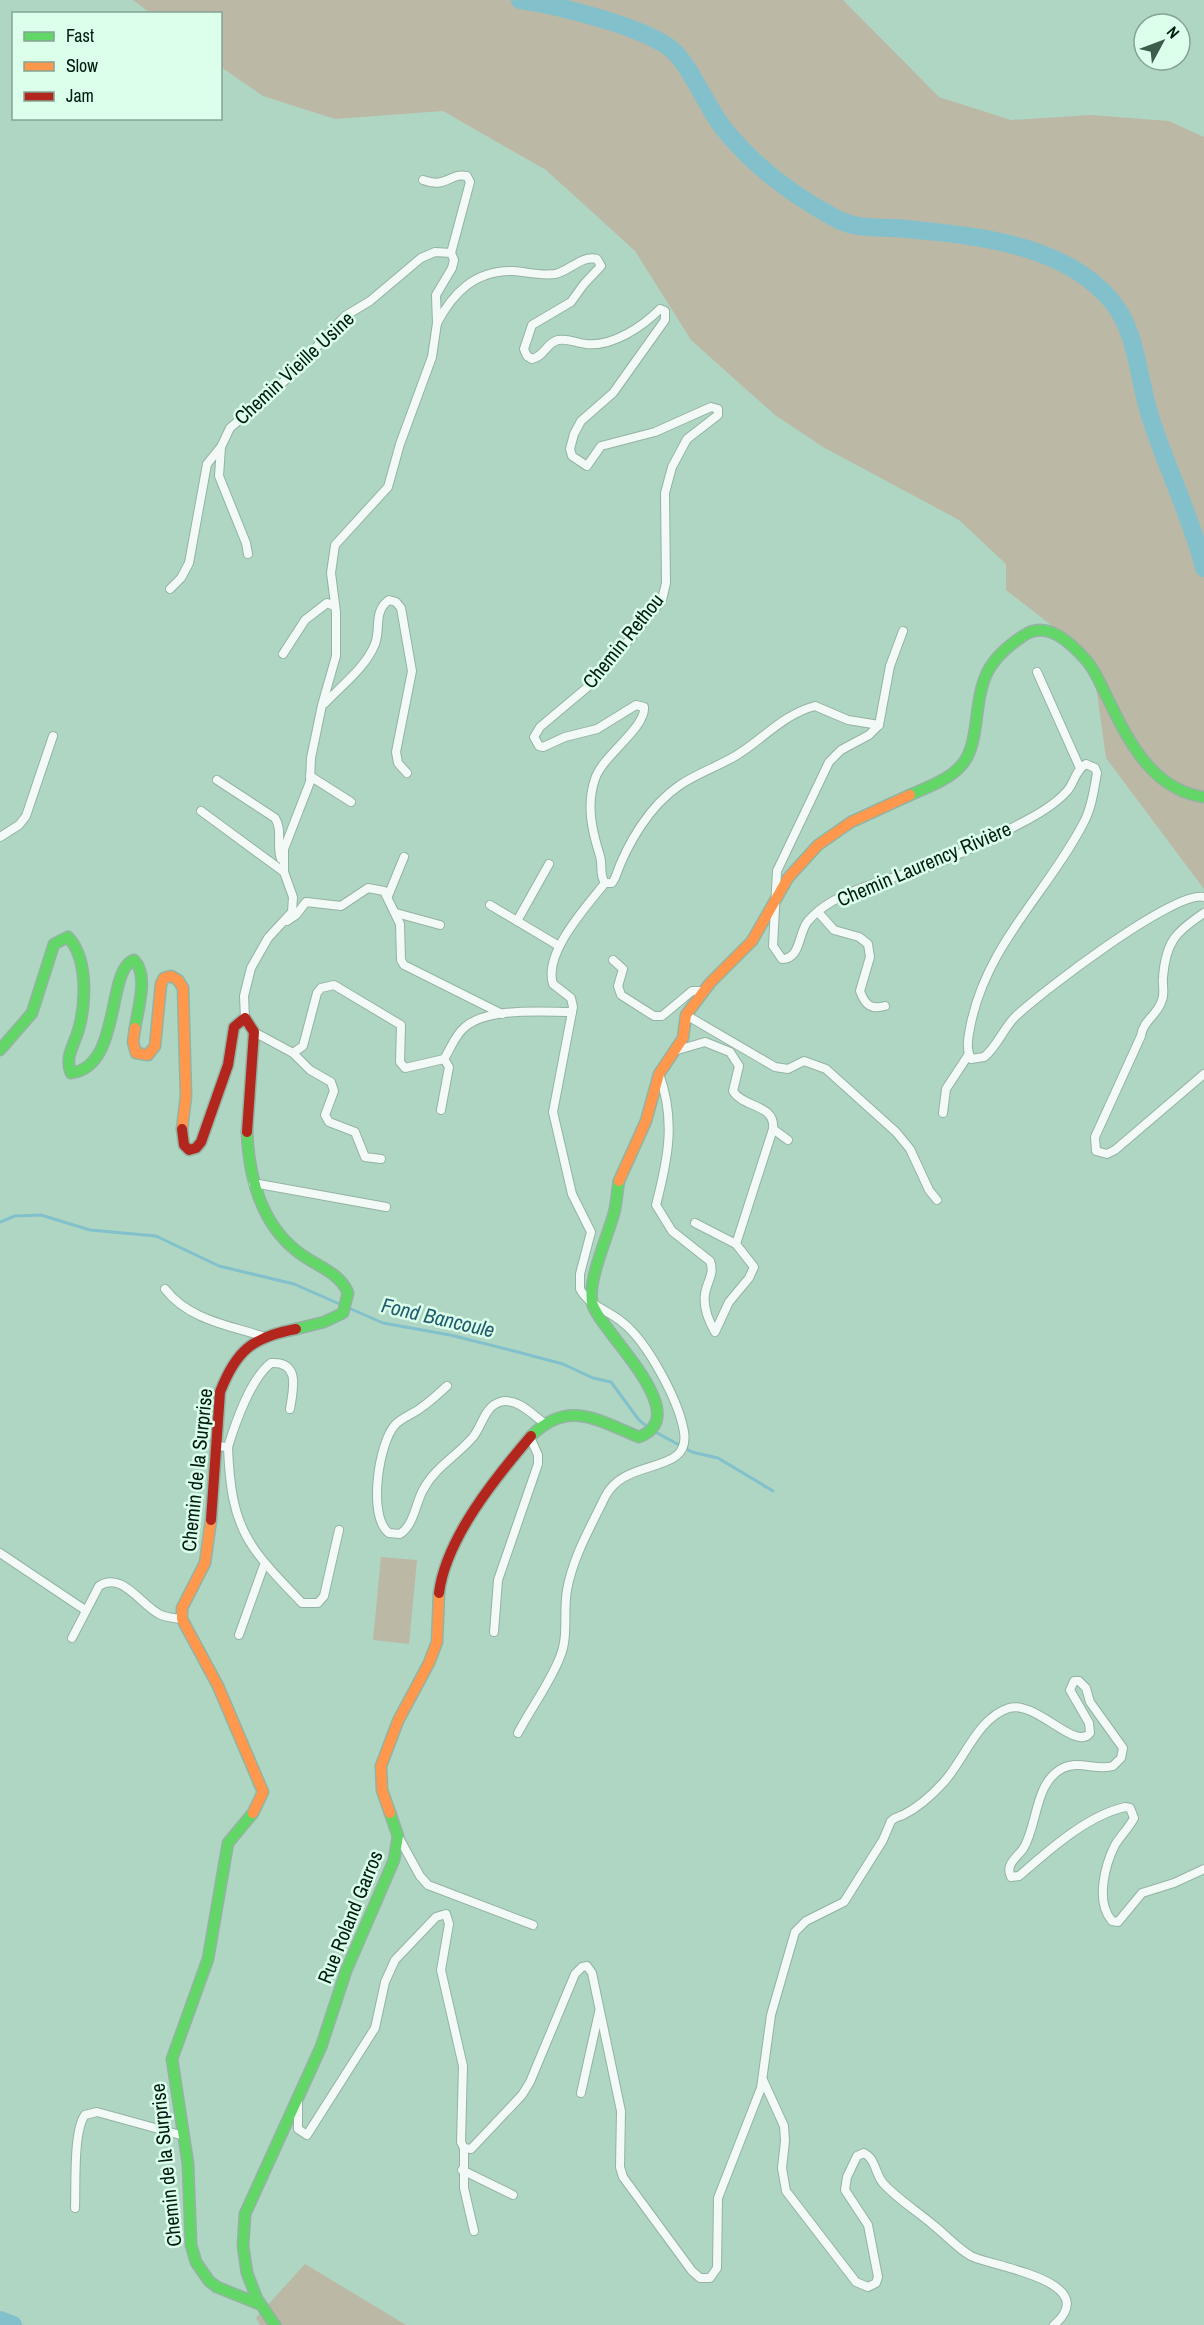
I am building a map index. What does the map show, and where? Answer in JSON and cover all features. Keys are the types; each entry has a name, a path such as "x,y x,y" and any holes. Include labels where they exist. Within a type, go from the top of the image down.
{"main road":[{"path":"592,1304 593,1287 615,1210 622,1169 643,1129 659,1074 683,1038 686,1015 703,991 752,941 777,897 803,859 851,822 931,786 950,775 964,762 974,740 980,689 987,668 1007,646 1028,632 1038,629 1049,630 1076,647 1091,666 1125,733 1143,760 1168,785 1190,795 1204,797"},
{"path":"0,1050 32,1012 54,945 61,939 68,937 75,941 80,954 82,1010 76,1039 68,1058 68,1068 71,1073 83,1072 98,1056 109,1028 123,969 128,962 134,960 140,966 142,975 133,1042 136,1053 142,1056 148,1055 155,1046 161,984 164,978 171,976 178,980 183,988 186,1086 181,1135 184,1145 189,1150 196,1148 201,1142 228,1065 234,1027 245,1018 251,1023 254,1032"},
{"name":"Chemin de la Surprise","path":"254,1032 245,1140 247,1163 253,1183 278,1233 305,1257 335,1274 346,1286 348,1293 343,1312 329,1321 262,1336 247,1345 226,1375 220,1392 222,1447 209,1549 205,1563 182,1608 182,1619 186,1630 218,1686 263,1792 259,1805 232,1833 228,1844 205,1969 172,2058 188,2164 190,2245 196,2262 208,2281 259,2304"},
{"name":"Rue Roland Garros","path":"275,2325 259,2304 246,2278 242,2239 246,2214 321,2047 346,1971 394,1860 398,1836 382,1790 381,1766 387,1746 429,1663 437,1642 439,1590 460,1534 473,1510 530,1437 544,1423 558,1415 590,1417 639,1437 647,1434 656,1422 655,1403 639,1368 592,1304"}],"street":[{"path":"283,868 288,835 307,790 322,705 336,656 331,573 335,545 388,487 399,444 428,372 437,323 436,295 452,268 454,260 451,253 470,182 467,176 461,175 440,184 423,180"},
{"name":"Chemin Vieille Usine","path":"248,554 246,543 219,476 221,447 230,428 289,377 345,316 370,301 421,258 435,252 451,253"},
{"name":"Chemin Rethou","path":"437,323 456,293 480,278 504,272 556,274 586,259 597,259 601,267 584,284 576,298 532,325 524,349 527,356 532,359 540,356 550,344 557,340 568,339 586,344 604,342 642,326 660,309 665,311 665,320 614,393 581,421 573,434 570,448 572,456 587,466 601,446 655,432 711,407 718,409 718,415 687,439 667,480 665,493 666,583 662,600 596,680 540,727 534,737 539,746 543,747 564,737 597,729 636,705 644,707 642,718 600,767 590,797 591,820 601,861 601,876 605,883"},
{"path":"170,589 181,578 189,563 207,464 221,447"},
{"path":"322,705 368,656 375,644 381,606 389,600 396,602 401,608 412,671 396,752 398,763 408,773"},
{"path":"283,654 305,620 327,603 334,606"},
{"path":"777,897 777,871 829,762 841,750 869,735 879,725 890,666 903,631"},
{"path":"943,1113 946,1089 969,1054 970,1030 977,994 991,963 1088,815 1097,773 1090,765 1080,768 1037,672"},
{"path":"518,1733 560,1658 566,1593 572,1564 609,1490 636,1470 675,1459 680,1455 684,1442 681,1420 644,1344 612,1314 592,1304 584,1296 579,1283 591,1232 572,1194 559,1149 553,1112 572,1012 571,998 557,988 551,979 559,946 605,883 612,883 632,840 674,789 738,754 765,733 815,706 848,720 879,725"},
{"path":"0,837 19,825 26,816 53,736"},
{"name":"Chemin Laurency Rivière","path":"777,897 773,946 782,960 792,957 796,952 802,930 818,912 844,895 878,880 939,862 1030,819 1070,788 1080,768"},
{"path":"310,776 351,802"},
{"path":"216,780 275,818 279,827 278,847 293,902 292,912 263,945 251,968 244,996 245,1018"},
{"path":"201,811 283,868"},
{"path":"388,896 404,857"},
{"path":"517,921 549,864"},
{"path":"281,925 309,901 341,906 368,888 374,887 388,896 396,913 402,932 400,951 404,965 502,1014"},
{"path":"969,1054 975,1060 984,1057 1016,1016 1143,920 1194,897 1204,897"},
{"path":"490,905 559,946"},
{"path":"818,912 834,930 859,937 868,944 870,957 860,991 868,1005 875,1009 885,1006"},
{"path":"396,913 440,925"},
{"path":"1204,913 1182,928 1169,947 1165,959 1162,1002 1144,1024 1141,1036 1095,1137 1096,1151 1107,1154 1116,1150 1204,1074"},
{"path":"613,960 623,969 618,986 621,995 654,1016 662,1016 692,991 703,991"},
{"path":"293,1053 303,1046 317,993 321,988 334,986 401,1025 400,1062 402,1067 444,1059 462,1028 470,1023 502,1014 572,1012"},
{"path":"686,1015 775,1067 788,1069 804,1061 826,1069 906,1142 928,1190 937,1200"},
{"path":"254,1032 293,1053 310,1070 331,1082 334,1091 325,1115 329,1122 355,1132 365,1157 381,1159"},
{"path":"674,1051 705,1042 733,1055 739,1072 733,1090 739,1099 767,1112 773,1120 736,1244"},
{"path":"441,1110 449,1067 444,1059"},
{"path":"659,1074 669,1113 669,1148 656,1205 672,1231 710,1261 712,1273 705,1304 715,1332 729,1302 749,1278 754,1267 736,1244 695,1223"},
{"path":"772,1129 788,1140"},
{"path":"253,1183 386,1207"},
{"path":"165,1289 174,1301 187,1310 262,1336"},
{"path":"290,1409 295,1382 293,1373 287,1366 271,1363 264,1369 222,1447 232,1503 246,1538 264,1565 302,1603 318,1603 324,1596 339,1530"},
{"path":"447,1386 421,1409 398,1422 390,1432 375,1494 378,1518 389,1533 400,1534 409,1527 424,1487 436,1471 474,1436 491,1406 502,1401 510,1401 520,1405 544,1423"},
{"path":"494,1632 498,1580 538,1464 538,1455 530,1437"},
{"path":"0,1553 85,1610"},
{"path":"239,1635 264,1565"},
{"path":"72,1638 99,1586 113,1581 160,1615 182,1619"},
{"path":"464,2148 471,2150 476,2146 522,2095 536,2072 575,1974 582,1966 587,1966 591,1970 621,2111 620,2167 623,2177 692,2271 700,2277 710,2278 717,2268 718,2198 758,2097 763,2079 771,2015 795,1932 806,1921 844,1902 883,1840 891,1821 938,1789 984,1726 1006,1709 1021,1707 1048,1718 1074,1738 1081,1740 1087,1737 1090,1733 1089,1723 1070,1690 1074,1681 1079,1681 1086,1688 1090,1702 1123,1748 1121,1758 1113,1766 1072,1765 1063,1768 1050,1779 1040,1798 1026,1844 1011,1864 1009,1871 1011,1877 1019,1876 1030,1865 1092,1822 1125,1807 1132,1811 1134,1818 1112,1852 1105,1881 1104,1909 1112,1921 1118,1922 1142,1893 1174,1883 1204,1869"},
{"path":"398,1836 420,1876 429,1885 533,1926"},
{"path":"298,2097 298,2129 307,2135 375,2028 385,1982 395,1960 436,1917 446,1914 449,1924 441,1970 463,2066 462,2170 474,2231"},
{"path":"581,2093 599,2010"},
{"path":"763,2079 784,2126 782,2168 786,2191 856,2282 868,2287 876,2283 878,2277 868,2225 845,2190 847,2177 857,2156 864,2153 871,2157 884,2184 970,2255 1040,2277 1060,2292 1068,2307 1066,2313 1054,2325"},
{"path":"75,2208 78,2144 82,2119 86,2115 97,2112 184,2136"},
{"path":"462,2170 513,2194"}],"shaded area":[{"path":"133,0 843,0 939,97 1011,120 1091,115 1169,121 1204,137 1204,889 1106,758 1092,657 1006,590 1006,564 959,520 823,447 775,415 691,340 635,251 546,170 443,111 335,119 263,96 222,68 222,12 149,12"},
{"path":"381,1557 417,1560 409,1644 373,1640"},
{"path":"305,2264 406,2325 260,2325 256,2318"}],"waterway":[{"path":"520,0 619,24 670,48 691,74 718,120 736,143 775,179 835,218 852,225 962,235 1019,247 1072,268 1094,284 1114,304 1128,330 1150,416 1204,568"},
{"name":"Fond Bancoule","path":"0,1222 15,1216 41,1215 90,1230 156,1236 219,1266 294,1284 383,1323 450,1335 563,1364 593,1378 611,1382 639,1420 650,1429 692,1452 718,1458 773,1491"},
{"path":"0,2320 13,2325"}],"traffic: fast":[{"path":"910,795 946,778 964,762 972,743 980,695 987,673 1000,654 1010,645 1032,631 1041,630 1058,635 1087,661 1133,746 1156,774 1186,792 1204,797"},
{"path":"0,1050 32,1013 54,944 68,937 79,956 84,981 81,1017 69,1056 71,1073 87,1067 98,1054 106,1037 125,967 134,960 141,974 142,983 135,1028"},
{"path":"247,1132 255,1184 268,1216 288,1244 334,1275 348,1293 343,1313 324,1322 296,1329"},
{"path":"531,1436 558,1418 570,1416 596,1419 639,1437 654,1426 657,1410 651,1391 592,1302 593,1282 614,1213 619,1181"},
{"path":"253,1813 228,1843 208,1959 172,2059 188,2164 191,2245 196,2262 209,2281 217,2287 259,2304"},
{"path":"275,2325 257,2299 247,2273 243,2246 245,2214 321,2047 346,1971 394,1860 398,1836 390,1813"}],"traffic: slow":[{"path":"619,1181 646,1121 659,1074 683,1038 686,1015 710,983 752,941 788,878 818,845 851,822 910,795"},
{"path":"135,1028 133,1042 136,1053 148,1055 155,1046 161,984 164,978 171,976 178,980 183,988 186,1096 182,1129"},
{"path":"211,1520 205,1563 182,1608 182,1619 218,1686 263,1792 253,1813"},
{"path":"390,1813 382,1790 381,1766 398,1721 429,1663 437,1642 439,1593"}],"traffic: jam":[{"path":"182,1129 184,1145 189,1150 196,1148 201,1142 228,1065 234,1027 245,1018 254,1032 247,1132"},
{"path":"211,1520 220,1392 226,1378 232,1366 247,1348 268,1336 296,1329"},
{"path":"439,1593 451,1551 462,1530 488,1489 531,1436"}]}
